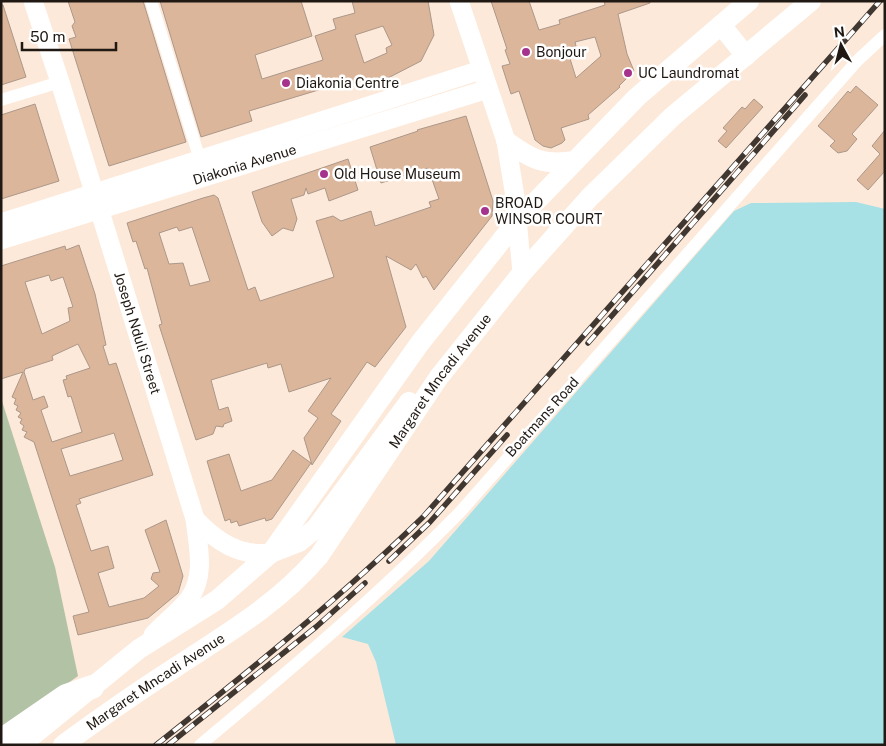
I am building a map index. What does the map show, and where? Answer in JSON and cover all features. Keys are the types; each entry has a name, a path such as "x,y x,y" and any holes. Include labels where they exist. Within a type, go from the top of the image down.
{"highway":[{"path":"1,742 66,696 92,687"}],"main road":[{"name":"Margaret Mncadi Avenue","path":"63,745 121,702 258,614 297,581 319,556 439,377 522,273 590,197 672,116 811,1"},
{"name":"Margaret Mncadi Avenue","path":"21,745 139,649 217,600 270,553 420,343 517,221 637,97 721,26 742,4"},
{"path":"721,26 746,56"},
{"path":"506,141 528,156 543,163 575,161"},
{"path":"270,553 299,542 316,528 406,405 416,394 439,377"}],"street":[{"name":"Joseph Nduli Street","path":"33,1 60,82 195,519 200,558 199,578 195,589 189,599 139,649"},
{"path":"151,1 200,160"},
{"path":"459,1 506,141 522,273"},
{"name":"Boatmans Road","path":"200,745 283,675 422,550 461,511 856,61 885,35"},
{"name":"Diakonia Avenue","path":"1,240 200,160 224,162 380,102 481,70"},
{"path":"1,100 60,82"},
{"name":"Diakonia Avenue","path":"1,223 97,201 224,162 386,121 488,89"},
{"path":"380,102 386,121"},
{"path":"195,519 211,536 229,546 256,555 270,553"}],"green space":[{"path":"1,398 55,567 78,676 1,731"}],"water":[{"path":"856,202 885,209 885,745 396,745 376,662 368,644 342,637 429,561 734,211 751,203"}],"building":[{"path":"68,1 143,1 186,142 109,166 69,39 76,37 72,26 75,22"},
{"path":"160,1 301,1 312,36 255,55 262,79 323,60 315,36 336,29 333,19 355,13 352,1 428,1 434,35 421,61 386,79 371,83 369,78 336,89 335,85 249,111 252,121 201,137","holes":["383,26 392,45 386,48 387,53 364,63 355,35"]},
{"path":"491,1 529,1 539,30 560,24 559,20 605,5 604,1 650,1 650,3 618,14 627,54 634,71 620,87 588,115 589,119 561,128 565,140 551,148 543,146 535,140 519,91 511,94 502,66 510,64 505,50 507,49","holes":["595,37 601,56 576,78 567,49 576,46 575,42"]},
{"path":"1,5 3,5 26,77 1,85"},
{"path":"856,86 878,105 852,134 857,139 847,151 838,153 830,146 835,141 818,126 848,91 850,93"},
{"path":"754,99 763,107 726,148 718,141 727,131 723,128 742,107 745,109"},
{"path":"35,104 59,181 1,199 1,115"},
{"path":"466,116 493,201 492,216 434,290 426,276 423,278 416,264 411,270 386,256 406,327 375,367 367,362 331,414 341,421 312,465 304,438 318,418 308,411 331,378 289,392 281,364 268,368 267,363 211,380 219,410 228,407 232,421 224,424 223,427 216,426 213,434 196,440 159,325 162,324 147,268 145,269 136,241 133,242 127,223 214,195 218,198 248,290 255,287 260,301 334,277 316,221 333,216 341,221 371,211 375,226 431,207 429,202 439,199 428,168 381,183 370,147 417,130","holes":["177,227 179,231 192,227 210,281 190,286 183,263 169,264 159,233"]},
{"path":"885,130 885,171 868,190 857,180 880,154 872,146"},
{"path":"348,159 358,190 329,201 325,188 308,194 306,188 304,195 291,199 297,219 293,231 283,228 272,236 262,222 252,192"},
{"path":"79,245 95,294 106,345 103,346 109,365 116,363 153,475 79,499 81,503 76,505 91,551 108,546 114,568 98,573 109,607 144,598 159,586 151,579 153,573 160,572 145,530 166,520 183,576 178,593 148,618 78,635 73,616 89,612 34,442 24,437 27,432 22,430 24,426 20,423 22,419 18,417 21,413 16,410 18,406 14,404 16,399 12,397 23,372 1,379 1,266 65,246 66,250","holes":["49,275 51,281 63,277 73,307 68,308 70,321 42,334 25,282","78,344 90,368 66,376 67,379 63,380 68,397 71,396 82,432 52,442 41,410 48,407 44,396 33,400 24,372 25,369 53,360 52,356","114,433 123,460 70,476 61,449"]},
{"path":"293,450 311,463 272,519 266,521 265,518 239,526 237,521 231,523 230,519 225,521 207,461 229,454 241,491 272,480"}],"railway":[{"path":"156,745 326,606 423,517 880,1"},
{"path":"588,343 805,95"},
{"path":"389,561 430,522 507,435"},
{"path":"168,745 316,627 365,583"}],"place":[{"name":"Bonjour","path":"526,52"},
{"name":"UC Laundromat","path":"628,73"},
{"name":"Diakonia Centre","path":"286,83"},
{"name":"Old House Museum","path":"324,174"},
{"name":"BROAD WINSOR COURT","path":"485,211"}]}
